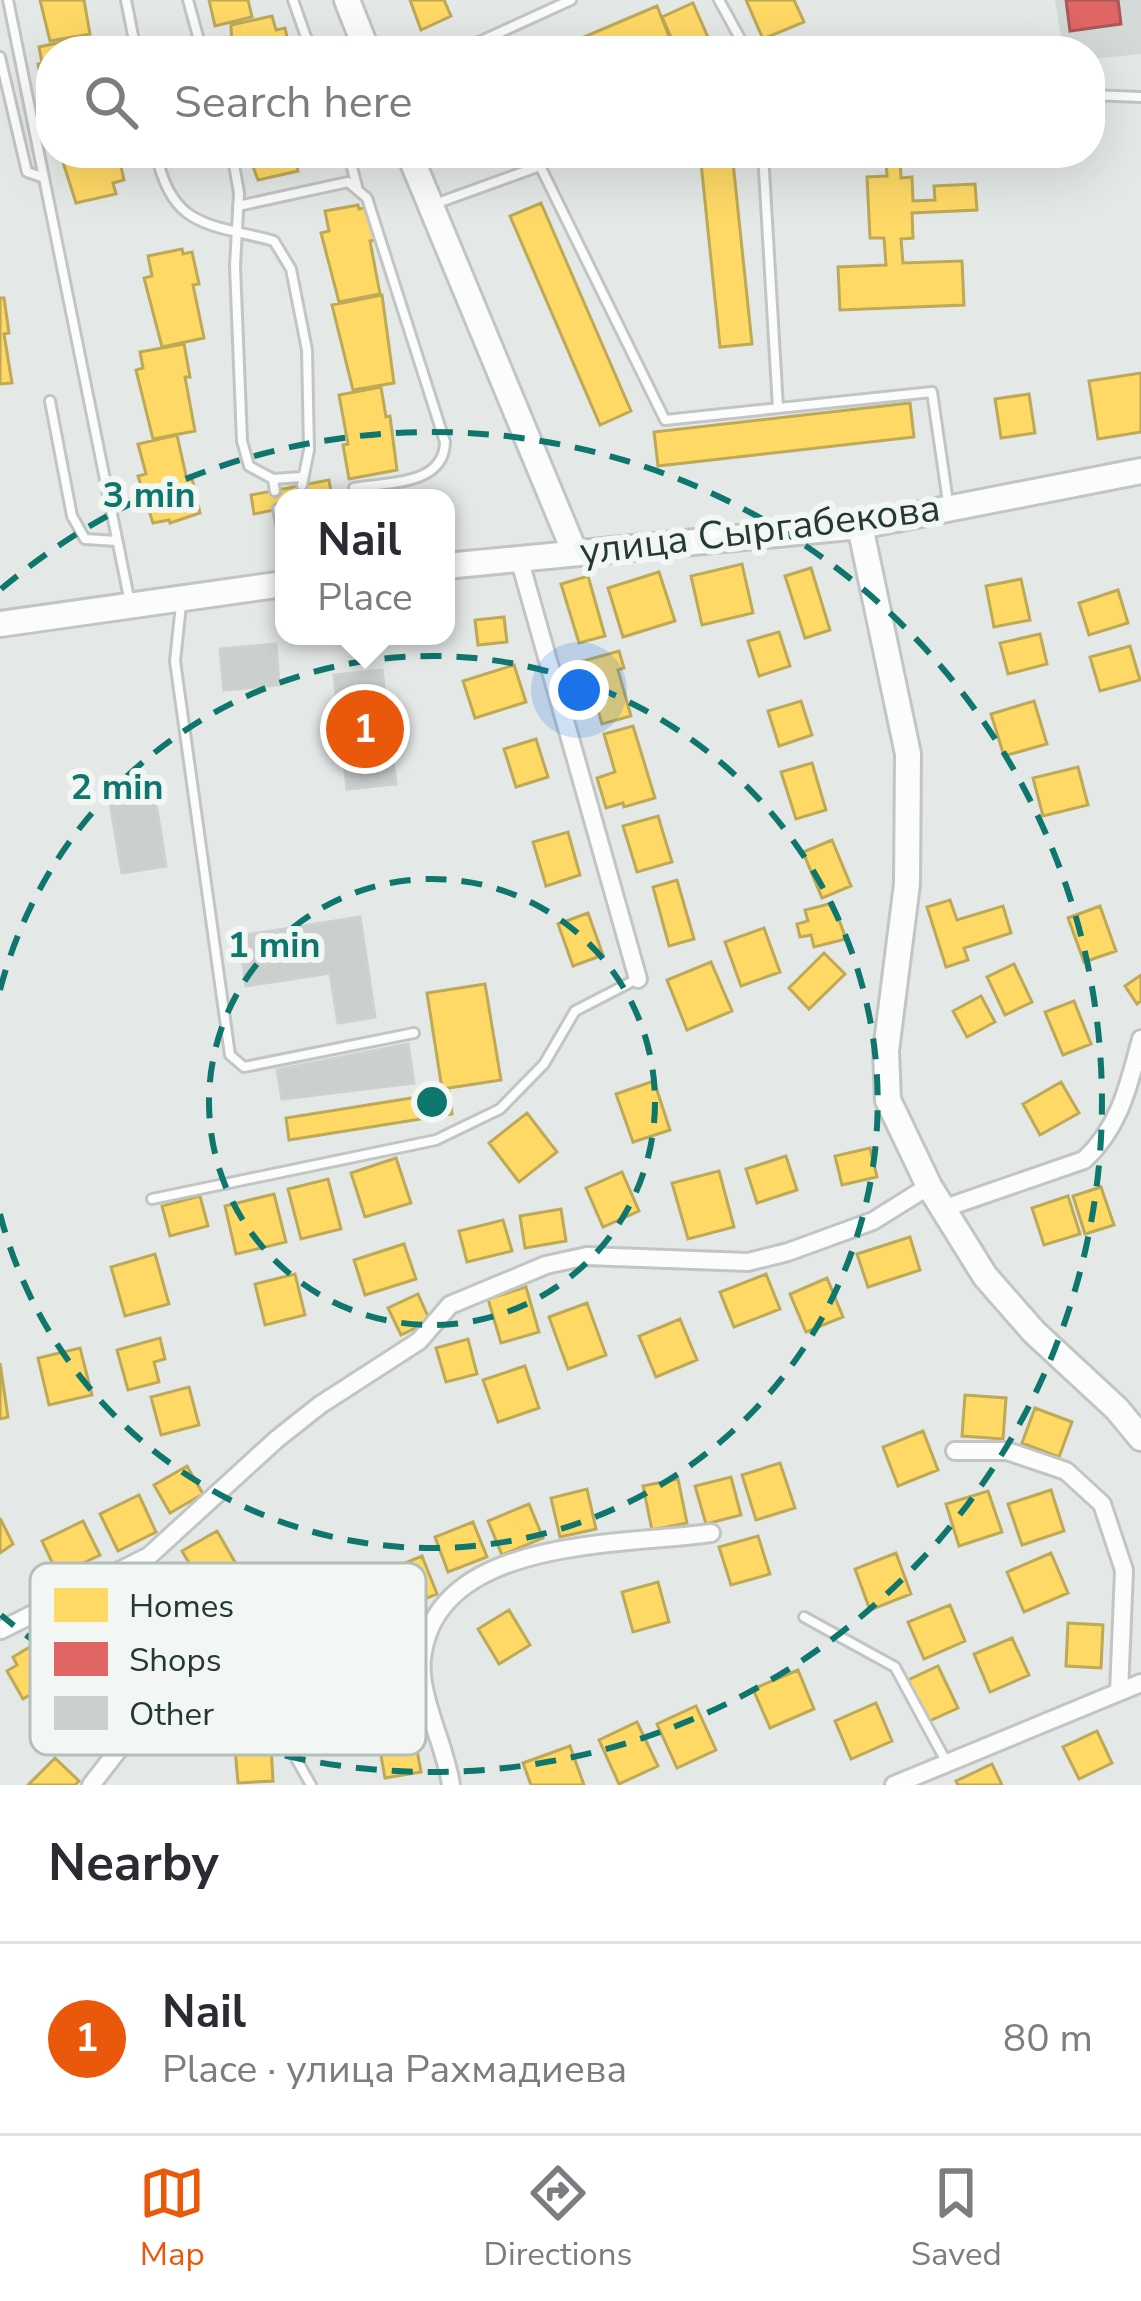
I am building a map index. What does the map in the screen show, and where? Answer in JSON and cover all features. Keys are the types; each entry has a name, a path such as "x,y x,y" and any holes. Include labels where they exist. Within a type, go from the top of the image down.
{"street":[{"path":"347,0 361,36"},
{"path":"415,168 574,553"},
{"name":"улица Сыргабекова","path":"455,565 860,526 1141,470"},
{"path":"860,526 908,767 907,884 884,1076 896,1124 928,1186 986,1276 1141,1438"},
{"path":"519,558 638,979"},
{"path":"0,624 275,585"},
{"path":"942,1209 1084,1160 1101,1145 1120,1114 1141,1039"},
{"path":"1120,1114 1141,1110"},
{"path":"135,1563 149,1556 320,1405 419,1341 450,1305 546,1265 587,1256 748,1262 873,1221 928,1186"},
{"path":"955,1451 1006,1451 1066,1471 1102,1504 1124,1570 1119,1692"},
{"path":"426,1648 440,1607 461,1587 495,1568 559,1549 711,1534"},
{"path":"0,1631 30,1616"},
{"path":"426,1682 451,1785"},
{"path":"894,1785 1141,1683"},
{"path":"91,1785 114,1755"}],"lane":[{"path":"8,0 36,138"},
{"path":"125,0 133,36"},
{"path":"188,0 198,36"},
{"path":"293,0 306,36"},
{"path":"493,36 572,0"},
{"path":"719,0 739,36"},
{"path":"0,57 27,172 44,178"},
{"path":"1105,96 1141,97"},
{"path":"42,168 130,604"},
{"path":"159,168 163,186 177,208 194,219 237,231 274,241 292,268 307,350 309,450 302,481 273,478 249,466 242,441 237,231 238,206 234,168"},
{"path":"352,168 367,198 445,442 438,468 423,476 354,488"},
{"path":"431,206 535,168"},
{"path":"541,168 665,420 932,392 949,508"},
{"path":"764,168 778,408"},
{"path":"238,206 348,182 358,187"},
{"path":"50,401 72,517 85,538 117,541"},
{"path":"273,478 275,490"},
{"path":"182,597 175,661 230,1055 244,1067 414,1033"},
{"path":"152,1198 436,1139 500,1108 544,1064 575,1011 638,979"},
{"path":"804,1617 895,1667 947,1763"},
{"path":"294,1755 311,1785"}],"shaded area":[{"path":"1055,0 1141,0 1141,54 1105,58 1105,36 1061,36"}],"building: Homes":[{"path":"40,0 84,0 90,34 49,36"},
{"path":"209,0 248,0 252,17 215,26"},
{"path":"410,0 444,0 451,16 421,30"},
{"path":"746,0 794,0 804,22 762,36"},
{"path":"693,3 707,36 670,36 662,17"},
{"path":"657,6 669,36 586,36"},
{"path":"272,16 276,30 285,28 287,36 231,36 231,25"},
{"path":"65,168 121,168 124,180 113,183 116,194 76,203"},
{"path":"254,168 297,168 298,171 258,180"},
{"path":"702,168 734,168 752,344 720,347"},
{"path":"887,168 901,168 901,178 912,177 913,201 935,200 934,186 975,184 977,210 912,213 913,238 901,239 903,263 962,261 964,305 840,310 838,267 886,265 884,238 870,238 867,177 887,176"},
{"path":"541,203 631,411 600,425 510,216"},
{"path":"358,205 359,209 369,207 380,294 339,302 321,233 329,231 325,211"},
{"path":"182,249 183,254 192,252 204,338 162,347 144,278 152,276 148,256"},
{"path":"382,295 394,383 353,390 332,305"},
{"path":"0,298 4,298 9,333 4,334 12,383 0,384"},
{"path":"184,344 195,431 153,439 136,370 143,368 140,352"},
{"path":"1141,373 1141,432 1098,439 1089,381"},
{"path":"381,387 397,470 349,479 339,395"},
{"path":"1029,394 1035,433 1001,438 995,399"},
{"path":"910,403 914,437 658,466 654,432"},
{"path":"177,435 200,513 153,523 138,476 146,474 138,444"},
{"path":"329,480 330,489 282,489"},
{"path":"275,490 275,510 254,514 251,495"},
{"path":"742,564 753,613 702,625 691,576"},
{"path":"811,568 830,630 805,638 785,576"},
{"path":"659,572 675,621 623,637 608,588"},
{"path":"588,576 605,636 579,643 561,584"},
{"path":"1021,579 1030,620 994,627 986,586"},
{"path":"1118,590 1128,623 1089,635 1079,603"},
{"path":"504,617 507,642 478,645 475,620"},
{"path":"779,632 790,666 759,676 748,641"},
{"path":"1040,634 1047,664 1008,674 1000,643"},
{"path":"1130,646 1140,680 1100,691 1090,657"},
{"path":"619,651 624,668 618,670 631,716 602,724 583,661"},
{"path":"514,665 526,702 475,718 463,681"},
{"path":"801,701 812,735 779,746 768,711"},
{"path":"1034,701 1047,744 1004,756 991,714"},
{"path":"633,726 655,798 606,808 597,778 615,772 604,734"},
{"path":"536,739 548,777 516,787 504,749"},
{"path":"812,763 826,810 796,819 781,772"},
{"path":"1078,767 1088,805 1043,816 1033,778"},
{"path":"658,816 672,862 637,872 623,826"},
{"path":"568,832 580,875 546,886 533,842"},
{"path":"832,840 851,886 822,898 803,852"},
{"path":"677,880 694,939 669,946 653,887"},
{"path":"950,900 957,920 1003,906 1011,933 964,948 968,960 946,967 927,907"},
{"path":"833,903 846,939 814,947 811,935 800,937 797,924 808,921 805,910"},
{"path":"1100,906 1116,951 1084,962 1068,918"},
{"path":"588,913 603,955 573,966 558,924"},
{"path":"764,928 780,972 741,986 725,942"},
{"path":"824,953 845,974 809,1009 789,988"},
{"path":"711,962 732,1011 687,1030 667,980"},
{"path":"1014,964 1032,1002 1005,1015 987,977"},
{"path":"1141,975 1141,1001 1137,1004 1125,986"},
{"path":"485,984 501,1080 442,1089 427,993"},
{"path":"981,996 995,1022 967,1037 953,1011"},
{"path":"1074,1001 1091,1044 1063,1055 1045,1012"},
{"path":"654,1081 670,1130 633,1142 616,1094"},
{"path":"1061,1082 1079,1113 1040,1135 1023,1104"},
{"path":"449,1092 452,1114 289,1140 286,1118"},
{"path":"527,1113 557,1152 519,1182 489,1143"},
{"path":"870,1148 877,1177 842,1185 835,1156"},
{"path":"786,1156 797,1190 757,1203 746,1169"},
{"path":"396,1158 411,1203 365,1217 351,1173"},
{"path":"719,1171 734,1227 688,1239 672,1183"},
{"path":"622,1172 639,1211 603,1227 586,1188"},
{"path":"328,1179 341,1229 301,1239 288,1189"},
{"path":"1101,1187 1114,1225 1085,1234 1073,1196"},
{"path":"274,1194 286,1242 236,1254 225,1206"},
{"path":"200,1196 208,1226 170,1236 162,1206"},
{"path":"1068,1196 1080,1234 1044,1245 1032,1208"},
{"path":"561,1209 566,1241 525,1248 520,1216"},
{"path":"503,1220 512,1251 467,1262 459,1231"},
{"path":"910,1237 920,1270 868,1287 857,1254"},
{"path":"404,1244 416,1279 365,1295 354,1260"},
{"path":"155,1254 169,1304 125,1316 111,1267"},
{"path":"295,1274 305,1315 265,1325 255,1284"},
{"path":"766,1274 780,1309 734,1327 720,1292"},
{"path":"827,1278 843,1317 806,1332 790,1294"},
{"path":"526,1287 539,1332 501,1343 488,1299"},
{"path":"418,1294 430,1321 401,1335 388,1308"},
{"path":"587,1303 606,1355 568,1369 549,1317"},
{"path":"680,1319 697,1360 656,1377 639,1336"},
{"path":"160,1338 165,1359 154,1362 159,1382 128,1390 117,1350"},
{"path":"468,1339 477,1374 446,1382 436,1348"},
{"path":"80,1348 92,1395 49,1405 38,1358"},
{"path":"0,1363 8,1417 0,1419"},
{"path":"525,1366 539,1408 498,1422 483,1380"},
{"path":"189,1387 199,1425 161,1435 151,1397"},
{"path":"965,1395 1006,1398 1003,1439 962,1436"},
{"path":"1035,1408 1072,1422 1059,1457 1022,1443"},
{"path":"923,1431 938,1470 898,1486 883,1447"},
{"path":"780,1463 795,1508 756,1520 742,1475"},
{"path":"187,1466 203,1494 170,1513 154,1485"},
{"path":"731,1477 741,1515 706,1524 695,1486"},
{"path":"678,1479 687,1523 652,1530 643,1486"},
{"path":"587,1489 596,1529 560,1537 551,1498"},
{"path":"1051,1490 1064,1531 1022,1545 1008,1504"},
{"path":"988,1491 1002,1532 959,1546 946,1504"},
{"path":"139,1495 156,1532 118,1551 100,1514"},
{"path":"529,1504 543,1538 502,1555 488,1521"},
{"path":"0,1518 13,1544 0,1553"},
{"path":"83,1521 100,1555 83,1563 52,1563 42,1541"},
{"path":"473,1522 487,1557 448,1572 435,1537"},
{"path":"217,1531 235,1562 189,1563 182,1551"},
{"path":"758,1536 770,1574 731,1585 719,1547"},
{"path":"896,1553 911,1594 870,1610 855,1569"},
{"path":"1051,1553 1068,1593 1024,1612 1007,1572"},
{"path":"426,1566 437,1594 426,1599"},
{"path":"658,1582 669,1622 633,1632 622,1592"},
{"path":"950,1605 965,1641 924,1659 908,1622"},
{"path":"509,1610 530,1645 499,1664 478,1629"},
{"path":"1068,1623 1103,1625 1101,1668 1066,1666"},
{"path":"1012,1638 1029,1675 990,1692 974,1654"},
{"path":"30,1647 30,1695 23,1699 7,1671 17,1665 13,1657"},
{"path":"938,1666 958,1708 927,1722 908,1680"},
{"path":"798,1670 814,1709 770,1728 753,1689"},
{"path":"876,1703 892,1741 851,1759 835,1721"},
{"path":"696,1706 716,1750 677,1768 657,1724"},
{"path":"637,1722 658,1766 619,1784 599,1740"},
{"path":"1097,1731 1112,1763 1079,1779 1063,1747"},
{"path":"570,1746 584,1785 531,1785 523,1763"},
{"path":"236,1755 272,1755 273,1781 238,1783"},
{"path":"381,1755 418,1755 421,1772 385,1778"},
{"path":"55,1758 79,1781 75,1785 28,1785"},
{"path":"992,1764 1002,1785 958,1785 956,1781"}],"building: Shops":[{"path":"1066,0 1118,0 1121,24 1070,31"}],"building: Other":[{"path":"275,644 279,685 224,690 220,649"},
{"path":"382,670 396,784 347,789 334,675"},
{"path":"152,778 166,866 122,873 107,786"},
{"path":"360,917 375,1017 338,1023 330,973 246,986 239,936"},
{"path":"408,1044 414,1083 282,1099 277,1070"}],"place":[{"name":"Nail","path":"365,729"}]}
